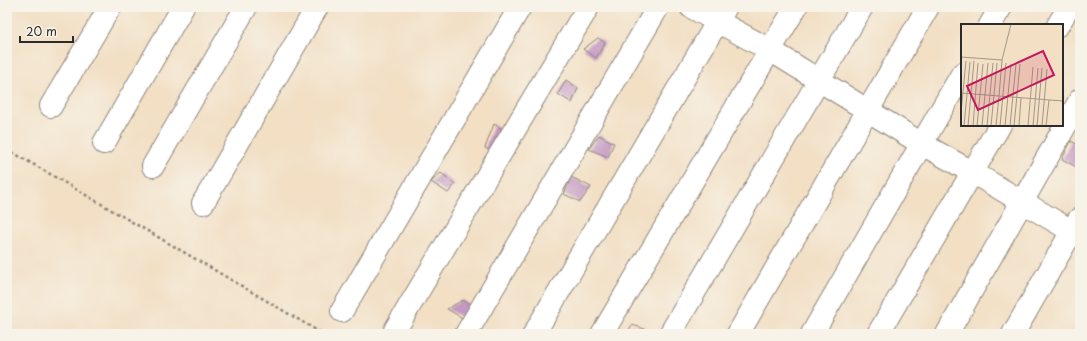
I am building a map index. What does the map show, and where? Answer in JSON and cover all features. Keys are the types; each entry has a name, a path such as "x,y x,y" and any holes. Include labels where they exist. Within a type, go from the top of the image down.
{"street":[{"path":"51,106 110,7"},
{"path":"104,143 183,7"},
{"path":"153,166 246,7"},
{"path":"203,202 317,7"},
{"path":"342,311 520,7"},
{"path":"395,330 588,7"},
{"path":"466,334 658,7"},
{"path":"691,7 722,15 770,50 922,144 1022,202 1077,229 1013,334"},
{"path":"602,334 796,7"},
{"path":"670,334 862,7"},
{"path":"738,334 928,7"},
{"path":"991,24 1001,7"},
{"path":"1059,24 1069,7"},
{"path":"534,334 722,15"},
{"path":"812,334 961,76"},
{"path":"947,334 1080,100"},
{"path":"878,334 999,126"}],"path":[{"path":"7,149 323,334"}],"building":[{"path":"598,38 605,43 596,58 583,49"},
{"path":"566,80 578,88 572,103 558,94"},
{"path":"494,124 506,132 495,153 485,148"},
{"path":"599,135 614,143 608,157 589,149"},
{"path":"1071,141 1080,146 1080,169 1062,159"},
{"path":"441,173 455,184 448,193 431,182"},
{"path":"571,177 591,187 580,202 564,194"},
{"path":"463,300 474,307 466,320 447,309"},
{"path":"632,325 648,330 645,334 626,334"}]}
